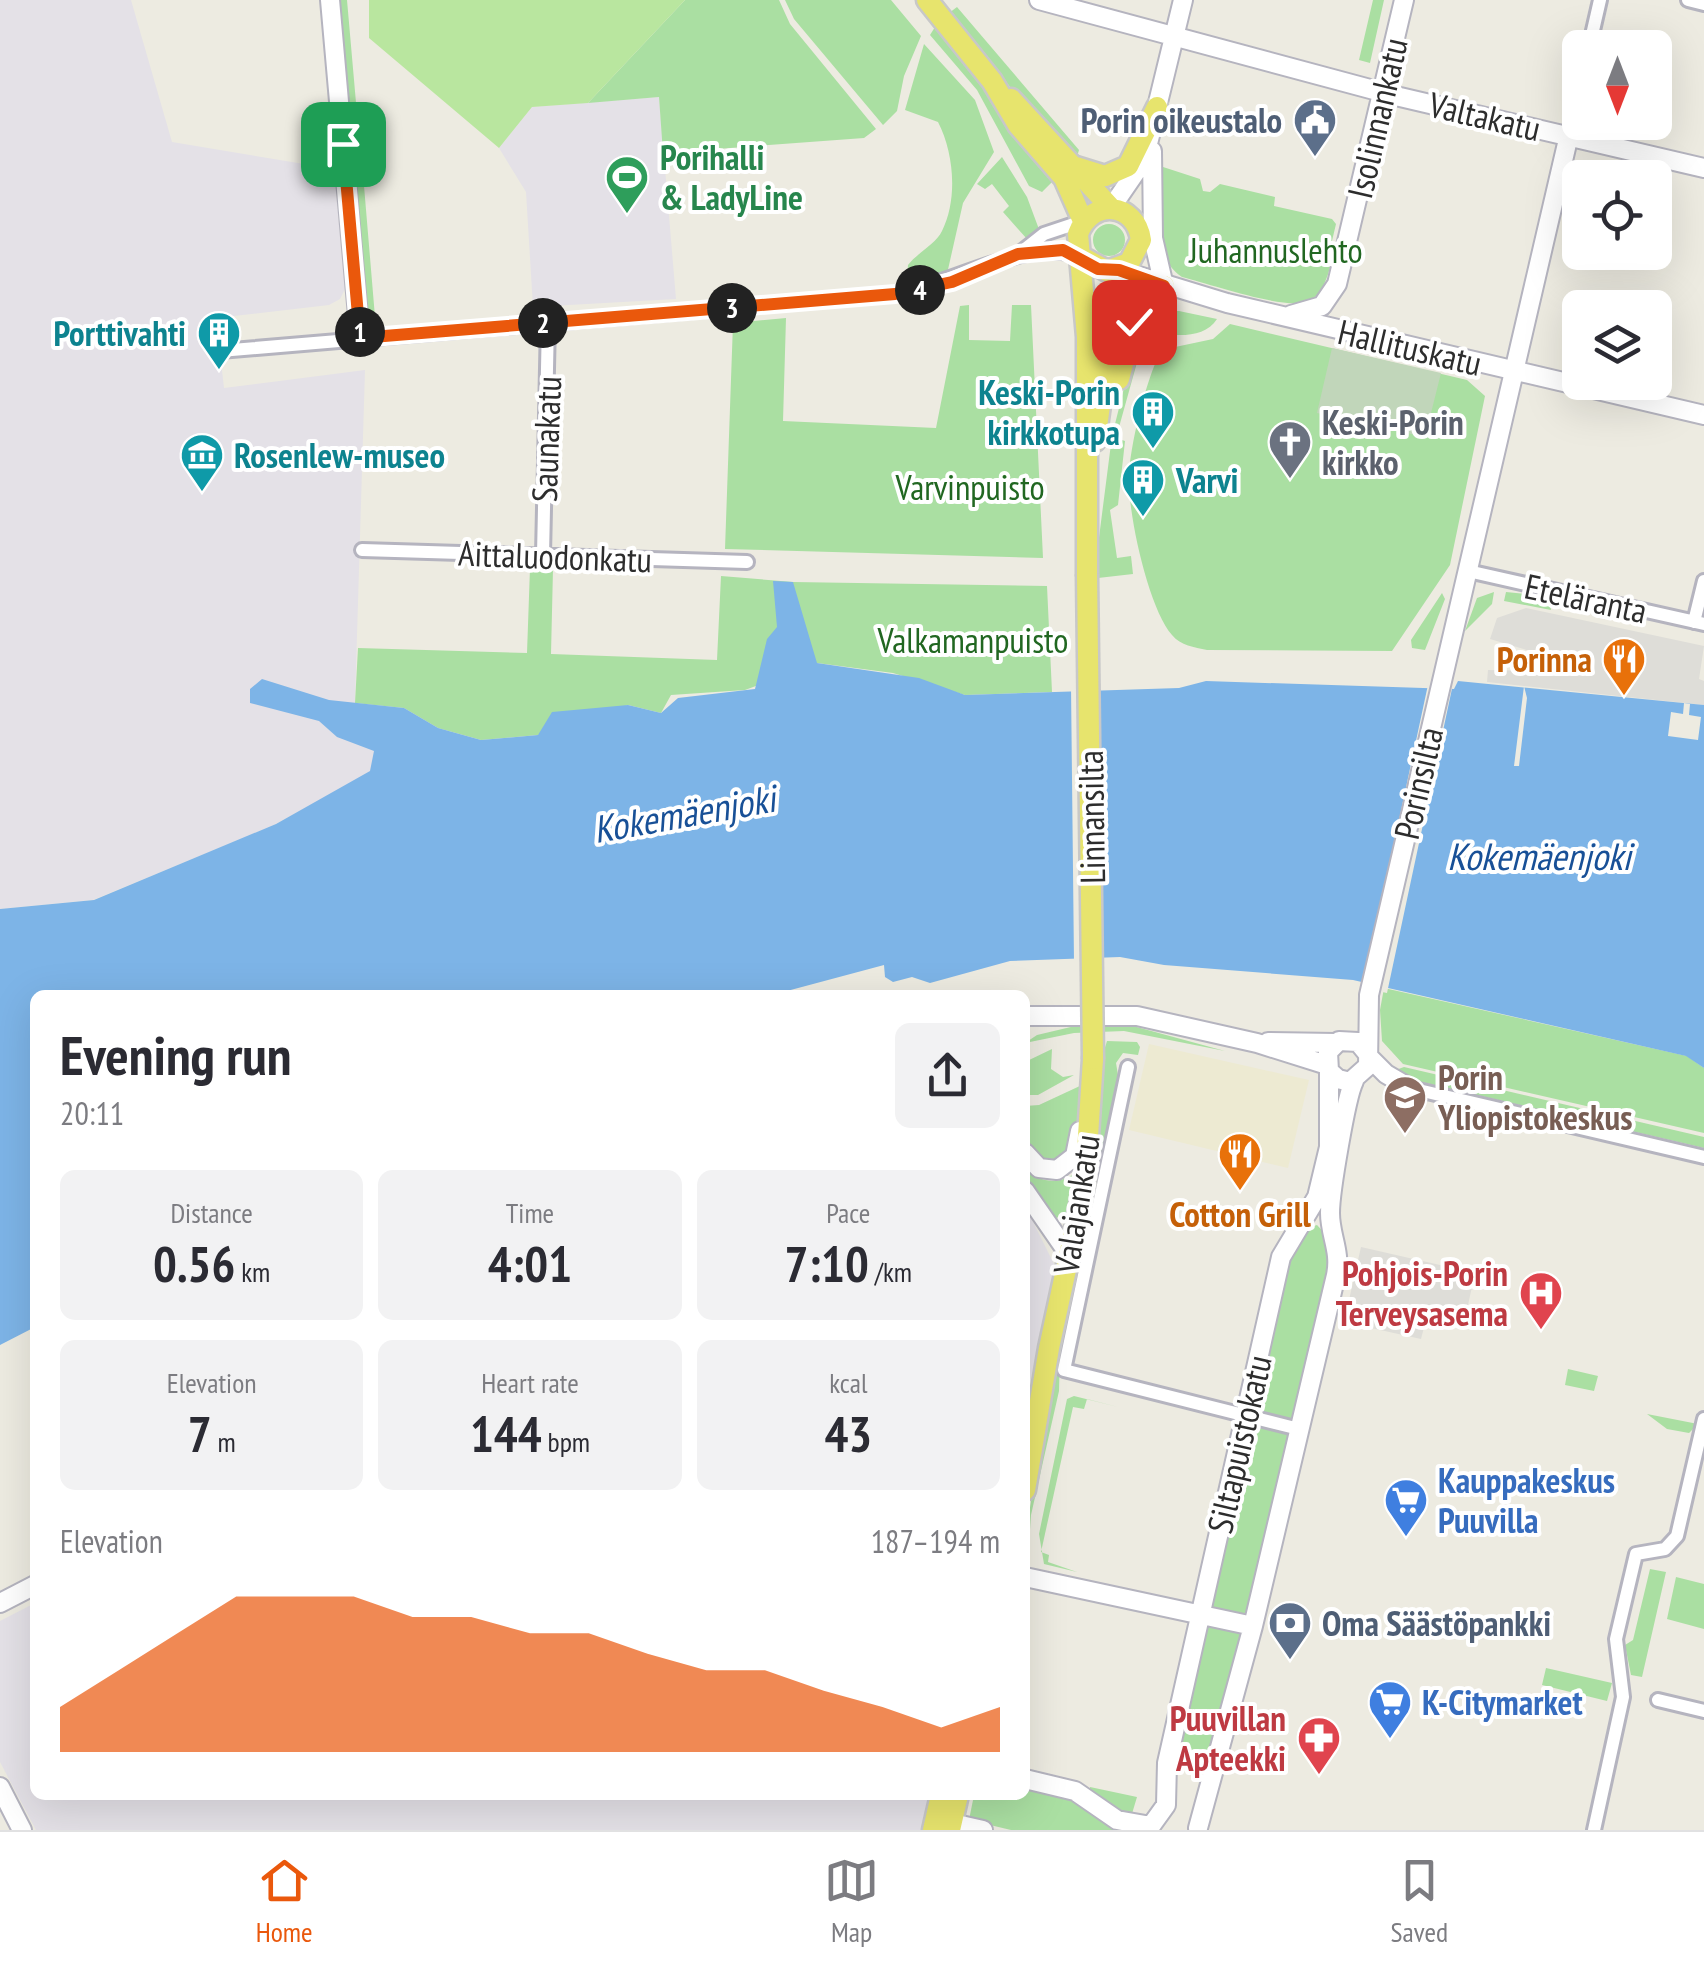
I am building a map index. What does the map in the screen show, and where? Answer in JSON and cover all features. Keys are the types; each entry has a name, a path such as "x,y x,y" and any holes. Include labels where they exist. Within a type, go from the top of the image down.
{"main road":[{"path":"330,0 360,338"},
{"path":"927,0 992,81 1076,166 1110,208"},
{"name":"Valtakatu","path":"1039,0 1562,133"},
{"path":"1110,208 1144,160 1182,0"},
{"name":"Isolinnankatu","path":"1280,316 1322,306 1338,284 1404,0"},
{"path":"992,81 1018,125 1064,178 1083,221 1078,241 1087,338 1087,502"},
{"path":"1076,166 1106,176 1128,166 1157,107"},
{"path":"1087,502 1128,338 1142,308 1164,286 1155,254 1150,174 1159,124 1157,107"},
{"name":"Porinsilta","path":"1368,1054 1369,995 1568,140"},
{"name":"Valtakatu","path":"1589,140 1704,168"},
{"path":"1082,257 1098,269 1119,270 1134,258 1140,234 1128,214 1110,208 1096,211 1083,221"},
{"path":"1087,502 1119,270"},
{"name":"Hallituskatu","path":"1119,270 1164,286 1280,316 1704,415"},
{"name":"Linnansilta","path":"1087,502 1093,1063"},
{"name":"Porinsilta","path":"1339,1042 1369,995"},
{"path":"1030,1016 1109,1014 1257,1043 1328,1068 1338,1079 1410,1088"},
{"path":"1328,1068 1328,1052 1339,1042"},
{"path":"1257,1043 1358,1042 1410,1088"},
{"path":"1356,1080 1368,1066 1368,1054"},
{"path":"1030,1157 1047,1171 1058,1170 1075,1156 1093,1063"},
{"name":"Valajankatu","path":"1030,1460 1090,1149 1093,1063"},
{"name":"Siltapuistokatu","path":"1151,1826 1166,1805 1167,1763 1282,1257 1313,1208 1327,1156 1328,1068"},
{"name":"Siltapuistokatu","path":"1198,1829 1253,1626 1339,1262 1332,1198 1346,1101 1356,1080"},
{"path":"1030,1198 1070,1256"},
{"path":"1050,1228 1078,1218"},
{"path":"1300,1224 1319,1219 1333,1230"},
{"name":"Valajankatu","path":"1030,1414 1049,1348"},
{"path":"1030,1565 1058,1582"},
{"path":"1030,1578 1253,1626"},
{"path":"0,1602 30,1587"},
{"path":"1030,1780 1075,1791 1117,1820 1151,1826 1173,1815 1198,1829"},
{"path":"0,1787 22,1830"},
{"path":"942,1800 945,1828"},
{"path":"945,1828 956,1800"},
{"path":"945,1828 982,1830"}],"street":[{"path":"1593,30 1600,0"},
{"path":"1688,0 1704,4"},
{"path":"220,351 895,294 952,282 1018,254 1044,234 1083,221"},
{"path":"1018,254 1063,250 1082,257"},
{"name":"Saunakatu","path":"543,555 548,322"},
{"name":"Aittaluodonkatu","path":"362,550 747,562"},
{"name":"Eteläranta","path":"1468,572 1699,623"},
{"path":"1699,623 1704,581"},
{"path":"1128,1067 1064,1370 1070,1375 1300,1429"},
{"path":"1410,1088 1704,1157"},
{"path":"1594,1830 1623,1698 1616,1640 1630,1572 1636,1554 1665,1549 1676,1536 1704,1419"},
{"path":"1658,1700 1704,1711"}],"shaded area":[{"path":"0,0 131,0 172,142 334,169 345,289 340,299 329,305 216,318 224,388 365,370 355,702 404,708 449,731 270,827 93,900 0,909"},
{"path":"659,97 676,299 533,307 526,192 499,148 532,107"},
{"path":"1526,608 1704,646 1699,679 1704,681 1704,705 1487,682 1488,670 1534,671 1537,653 1490,639 1497,618"},
{"path":"1149,1044 1309,1080 1288,1168 1129,1130"},
{"path":"1030,1216 1056,1268 1030,1383"},
{"path":"1361,1247 1475,1273 1463,1328 1440,1323 1441,1315 1428,1312 1421,1339 1344,1322"},
{"path":"30,1606 30,1800 934,1800 927,1830 36,1830 0,1762 0,1621"}],"green space":[{"path":"338,0 347,0 359,137 348,132"},
{"path":"369,0 685,0 588,103 532,107 499,148 369,38"},
{"path":"685,0 779,0 790,24 876,129 864,138 663,153 659,97 588,103"},
{"path":"785,0 891,0 921,36 904,76 897,111 883,125 794,19"},
{"path":"1373,0 1384,0 1370,63 1359,60"},
{"path":"957,7 1079,150 1076,160 1045,129 949,13"},
{"path":"935,27 1055,179 1042,192 1029,186 977,90 930,35"},
{"path":"924,44 975,100 994,152 963,203 947,274 914,283 907,278 908,265 942,231 952,191 951,162 938,122 905,110"},
{"path":"361,150 374,319 364,303 350,156"},
{"path":"1002,157 1027,197 1040,232 1027,239 1003,212 1009,206 992,184 985,189 977,184"},
{"name":"Juhannuslehto","path":"1160,166 1200,179 1203,191 1210,192 1220,184 1275,197 1274,206 1332,219 1336,224 1327,262 1331,264 1320,291 1306,302 1280,302 1182,277 1171,267 1160,242"},
{"path":"1109,224 1120,229 1125,240 1120,251 1109,256 1098,251 1093,240 1098,229"},
{"name":"Varvinpuisto","path":"969,305 969,340 1010,341 1012,305 1031,305 1043,558 725,549 733,323 786,318 783,421 936,428 960,306"},
{"path":"1149,311 1179,311 1217,319 1194,334 1146,330 1116,438 1125,441 1118,505 1110,510 1117,558 1131,556 1133,574 1098,578 1096,561 1112,436 1137,336"},
{"path":"1230,324 1467,380 1485,396 1450,565 1392,651 1207,650 1179,642 1163,622 1147,581 1131,508 1129,471 1137,425 1161,350 1213,339"},
{"path":"1332,348 1441,373 1425,437 1317,413"},
{"name":"Valkamanpuisto","path":"530,568 553,569 551,654 717,660 721,576 793,582 1047,586 1052,692 965,695 893,673 817,663 745,690 671,695 661,713 628,705 538,735 481,740 438,728 404,708 355,703 358,648 527,653"},
{"path":"1494,592 1492,604 1465,631 1477,598"},
{"path":"1506,592 1535,595 1550,604 1551,610 1504,601"},
{"path":"1442,593 1445,599 1425,650 1412,648 1411,640"},
{"path":"1384,988 1687,1056 1704,1068 1704,1133 1403,1064 1382,1041 1380,1010"},
{"path":"1075,1026 1133,1026 1225,1051 1124,1031 1074,1033 1030,1042 1037,1035"},
{"path":"1107,1041 1137,1042 1140,1047 1138,1055 1123,1053 1116,1063 1121,1093 1060,1352 1059,1391 1030,1529 1030,1507 1057,1349 1098,1163 1102,1057"},
{"path":"1052,1049 1051,1069 1063,1077 1074,1075 1038,1095 1030,1095 1030,1060"},
{"path":"1404,1067 1704,1137 1704,1148 1413,1080 1393,1071"},
{"path":"1082,1085 1078,1139 1061,1162 1042,1164 1030,1151 1030,1106"},
{"path":"1078,1171 1070,1213 1056,1218 1030,1190 1030,1172 1051,1181"},
{"path":"1317,1225 1331,1240 1329,1265 1211,1770 1205,1769 1208,1756 1184,1751 1182,1759 1176,1758 1291,1259 1288,1252 1304,1229"},
{"path":"1568,1369 1598,1376 1594,1391 1565,1385"},
{"path":"1067,1399 1087,1399 1084,1409 1073,1407 1042,1549 1039,1534"},
{"path":"1647,1414 1698,1424 1689,1433 1667,1429"},
{"path":"1042,1552 1049,1555 1048,1562 1077,1572 1044,1564"},
{"path":"1650,1569 1666,1572 1642,1677 1631,1675 1625,1645 1633,1640"},
{"path":"1676,1577 1704,1584 1704,1629 1667,1619"},
{"path":"1546,1668 1612,1683 1607,1701 1542,1685"},
{"path":"1030,1786 1066,1795 1124,1830 1011,1830 969,1820 973,1800 1030,1800"},
{"path":"1090,1787 1137,1797 1131,1817 1090,1794"}],"water":[{"name":"Kokemäenjoki","path":"773,581 793,582 817,663 919,678 965,695 1179,688 1206,681 1454,689 1458,681 1704,705 1704,1068 1686,1056 1353,980 1164,965 1120,957 1010,961 930,983 912,977 893,982 885,977 884,965 791,990 30,990 30,1330 0,1345 0,909 94,900 276,824 370,771 374,751 337,737 319,721 250,703 250,689 262,679 329,700 404,708 438,728 481,740 538,735 552,712 628,705 661,713 678,698 755,689 767,639 777,627"}],"pier":[{"path":"1429,680 1453,684 1387,993 1363,988"},
{"path":"1098,684 1100,962 1074,962 1071,686"},
{"path":"1524,686 1527,698 1519,766 1514,766"},
{"path":"1684,703 1690,704 1689,715 1701,717 1698,740 1668,736 1671,712 1683,714"}],"place":[{"name":"Porin oikeustalo","path":"1315,158"},
{"name":"Porihalli & LadyLine","path":"627,215"},
{"name":"Porttivahti","path":"219,371"},
{"name":"Keski-Porin kirkkotupa","path":"1153,450"},
{"name":"Keski-Porin kirkko","path":"1290,480"},
{"name":"Rosenlew-museo","path":"202,493"},
{"name":"Varvi","path":"1143,518"},
{"name":"Porinna","path":"1624,697"},
{"name":"Porin Yliopistokeskus","path":"1405,1135"},
{"name":"Cotton Grill","path":"1240,1192"},
{"name":"Pohjois-Porin Terveysasema","path":"1541,1331"},
{"name":"Kauppakeskus Puuvilla","path":"1406,1538"},
{"name":"Oma Säästöpankki","path":"1290,1661"},
{"name":"K-Citymarket","path":"1390,1740"},
{"name":"Puuvillan Apteekki","path":"1319,1776"}],"route":[{"path":"343,144 360,338 895,294 952,282 1018,254 1063,250 1098,269 1119,270 1164,286 1134,322"}]}
